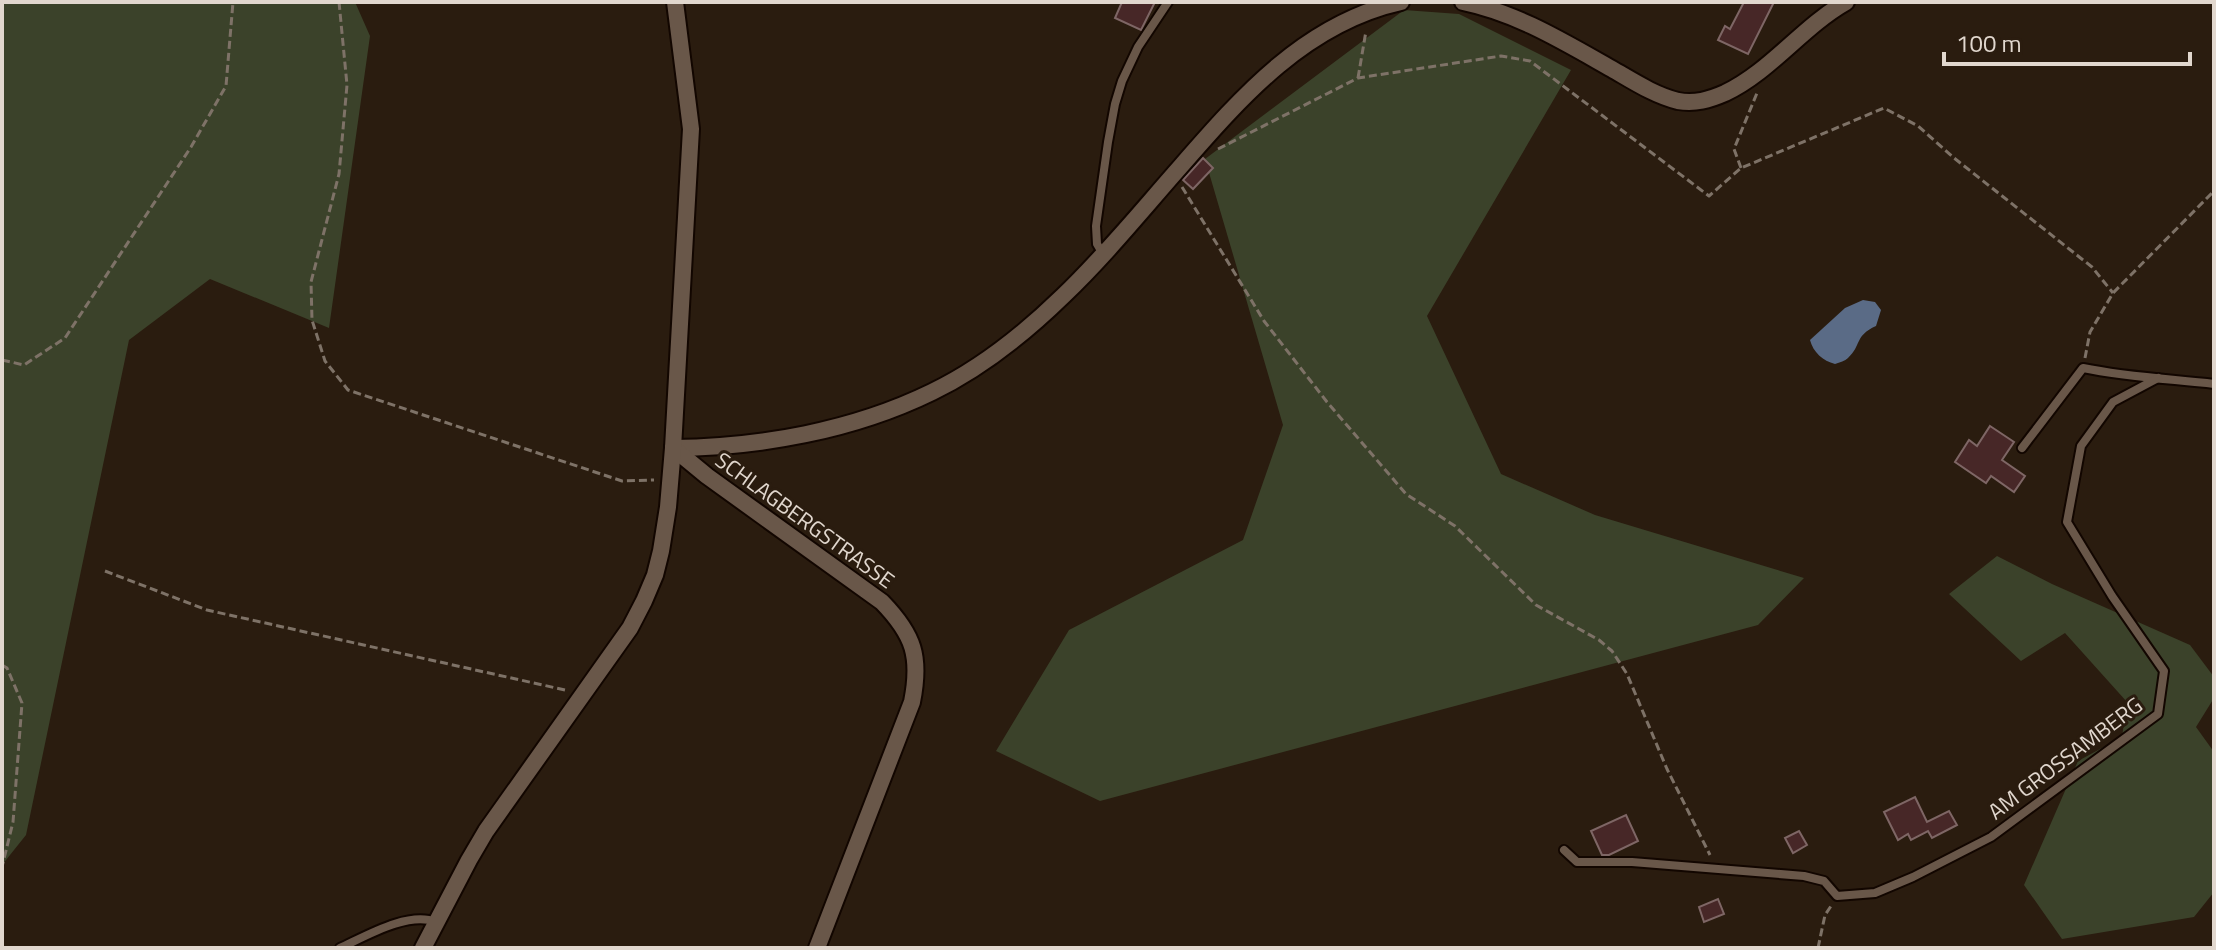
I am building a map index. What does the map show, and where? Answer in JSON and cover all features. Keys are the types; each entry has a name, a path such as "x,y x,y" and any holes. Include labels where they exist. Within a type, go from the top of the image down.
{"street":[{"path":"423,948 486,831 630,628 655,575 665,529 673,448 691,129 675,2"},
{"name":"SCHLAGBERGSTRASSE","path":"673,448 747,444 796,436 882,413 934,392 987,359 1064,296 1236,104 1283,60 1320,34 1401,2"},
{"path":"1463,2 1517,18 1641,86 1677,100 1703,101 1728,91 1761,70 1804,31 1846,2"},
{"name":"SCHLAGBERGSTRASSE","path":"673,448 882,602 900,622 913,645 917,669 912,702 817,948"}],"lane":[{"path":"1103,254 1097,244 1096,226 1115,104 1130,62 1168,2"},
{"path":"2022,448 2083,368 2126,376 2214,384"},
{"name":"AM GROSSAMBERG","path":"1837,896 1875,893 1991,837 2158,714 2164,671 2112,596 2067,522 2081,446 2113,402 2158,378"},
{"path":"1564,850 1577,862 1632,862 1804,876 1824,881 1837,896"},
{"path":"340,948 408,920 424,918 437,922"}],"path":[{"path":"2,360 24,365 65,338 191,147 226,86 233,2"},
{"path":"339,2 347,85 339,174 311,282 312,320 325,361 348,390 375,400 622,481 670,479"},
{"path":"1358,78 1370,12"},
{"path":"1206,155 1358,78 1501,56 1530,61 1709,196 1741,168 1884,108 1918,126 2092,267 2113,293"},
{"path":"1741,168 1734,149 1759,89 1761,70"},
{"path":"1179,168 1180,183 1189,201 1264,321 1327,402 1406,494 1455,526 1536,605 1599,640 1612,651 1627,674 1667,769 1717,869"},
{"path":"2083,368 2090,332 2113,293 2214,191"},
{"path":"105,571 207,610 584,694"},
{"path":"2,665 7,668 22,703 13,822 2,867"},
{"path":"1818,948 1825,915 1837,896"}],"green space":[{"path":"2,2 355,2 370,36 329,328 210,279 129,340 26,835 2,865"},
{"path":"1404,10 1459,14 1571,70 1427,316 1501,474 1595,515 1804,578 1758,625 1100,801 996,751 1069,630 1243,540 1283,425 1205,159"},
{"path":"1997,556 2190,645 2214,677 2214,698 2196,727 2214,752 2214,892 2194,917 2062,939 2024,885 2078,761 2122,737 2127,702 2065,633 2021,661 1949,594"}],"water":[{"path":"1863,300 1875,302 1881,310 1876,326 1864,333 1845,360 1835,364 1823,358 1810,340 1845,308"}],"building":[{"path":"1122,2 1155,2 1141,30 1115,18"},
{"path":"1744,2 1774,2 1748,54 1718,40 1725,26 1730,29"},
{"path":"1203,158 1213,168 1193,189 1183,180"},
{"path":"1990,426 2014,442 2002,460 2025,476 2014,492 1991,476 1986,483 1955,462 1969,440 1977,446"},
{"path":"1915,797 1927,822 1949,811 1957,825 1932,838 1928,831 1911,840 1908,834 1898,840 1884,812"},
{"path":"1626,815 1638,841 1609,855 1602,855 1591,831"},
{"path":"1799,831 1807,845 1793,853 1785,838"},
{"path":"1718,899 1724,914 1704,922 1699,907"}]}
